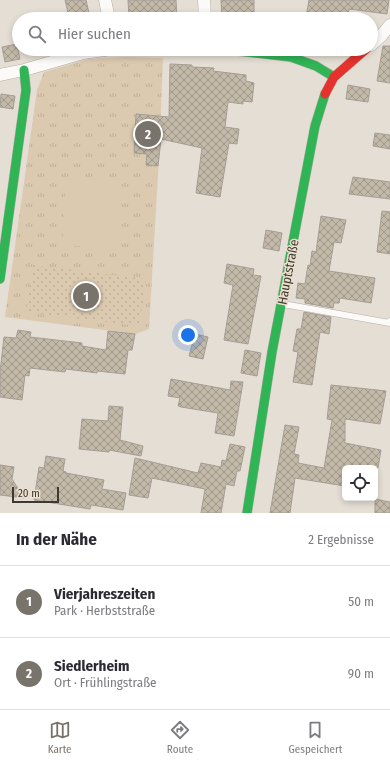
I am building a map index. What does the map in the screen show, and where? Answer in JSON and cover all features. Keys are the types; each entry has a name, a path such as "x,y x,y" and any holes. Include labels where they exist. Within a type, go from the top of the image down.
{"street":[{"path":"105,0 108,12"},
{"path":"204,0 205,12"},
{"path":"378,39 390,25"},
{"path":"0,75 24,70 73,56"},
{"path":"282,56 291,57 316,66 334,77"},
{"name":"Hauptstraße","path":"247,513 272,352 315,126 323,98 334,77 358,56"},
{"path":"0,279 26,90 24,70"}],"lane":[{"path":"282,304 390,324 390,321"}],"green space":[{"path":"127,57 163,58 149,329 135,334 5,317 37,90 44,72 88,59"},
{"path":"66,179 120,182 116,248 62,245"},
{"path":"33,265 146,279 140,326 25,312"}],"building":[{"path":"65,0 86,0 89,12 68,12"},
{"path":"128,0 176,0 177,12 129,12"},
{"path":"221,0 254,0 254,12 222,12"},
{"path":"309,0 389,0 387,14 349,9 349,12 307,12"},
{"path":"12,45 12,56 19,56 20,59 5,62 2,47"},
{"path":"383,46 390,46 390,83 377,81"},
{"path":"170,64 214,68 213,71 246,75 246,81 254,83 252,102 243,101 243,104 228,102 225,127 239,129 237,144 229,143 220,197 196,193 202,148 161,139 158,166 146,165 147,154 134,153 136,114 169,117"},
{"path":"348,85 370,89 368,102 346,99"},
{"path":"1,94 15,96 13,109 0,107"},
{"path":"375,133 390,135 390,149 373,146"},
{"path":"353,177 390,182 390,199 349,194"},
{"path":"382,211 390,212 390,254 377,252"},
{"path":"321,216 346,220 341,243 334,242 329,271 375,278 371,303 340,298 339,303 334,303 333,308 305,303 305,299 296,298 298,283 305,284 312,251 316,252"},
{"path":"266,230 282,233 279,251 263,248"},
{"path":"227,264 254,269 253,275 261,276 248,344 224,340 233,285 224,283"},
{"path":"304,312 331,317 329,334 320,332 312,385 293,382 298,352 293,351 297,329 301,329"},
{"path":"18,330 31,332 30,337 82,343 82,346 106,350 108,331 135,334 132,350 128,350 125,374 97,371 97,373 66,369 65,372 30,368 29,376 25,375 22,400 0,397 0,372 4,337 16,338"},
{"path":"195,334 208,337 203,359 189,356"},
{"path":"245,350 261,353 257,376 241,373"},
{"path":"171,379 230,390 231,381 243,382 234,436 215,433 218,413 178,406 180,398 168,396"},
{"path":"331,385 386,391 380,424 345,419 345,443 381,450 378,468 378,465 342,465 342,486 295,478 290,513 270,513 285,425 299,427 294,454 299,455 298,463 324,468 332,420 327,419"},
{"path":"109,406 123,407 120,440 143,446 141,456 109,450 109,452 79,449 82,419 108,421"},
{"path":"230,444 245,447 240,471 237,471 234,486 226,484 221,513 201,513 205,489 152,478 148,498 129,495 135,458 198,473 201,463 221,467 222,460 226,461"},
{"path":"46,456 65,459 63,471 66,473 104,480 102,489 126,493 123,510 91,505 90,509 34,500 39,467 44,468"},
{"path":"0,465 14,467 12,479 24,498 0,495"},
{"path":"378,500 390,502 390,513 375,513 375,501 378,501"}],"traffic: fast":[{"path":"282,56 291,57 316,66 334,77"},
{"path":"0,279 26,90 24,70"},
{"path":"247,513 272,352 315,126 325,94"}],"traffic: jam":[{"path":"325,94 334,77 358,56"}],"place":[{"name":"Siedlerheim","path":"148,134"},
{"name":"Vierjahreszeiten","path":"86,296"}]}
